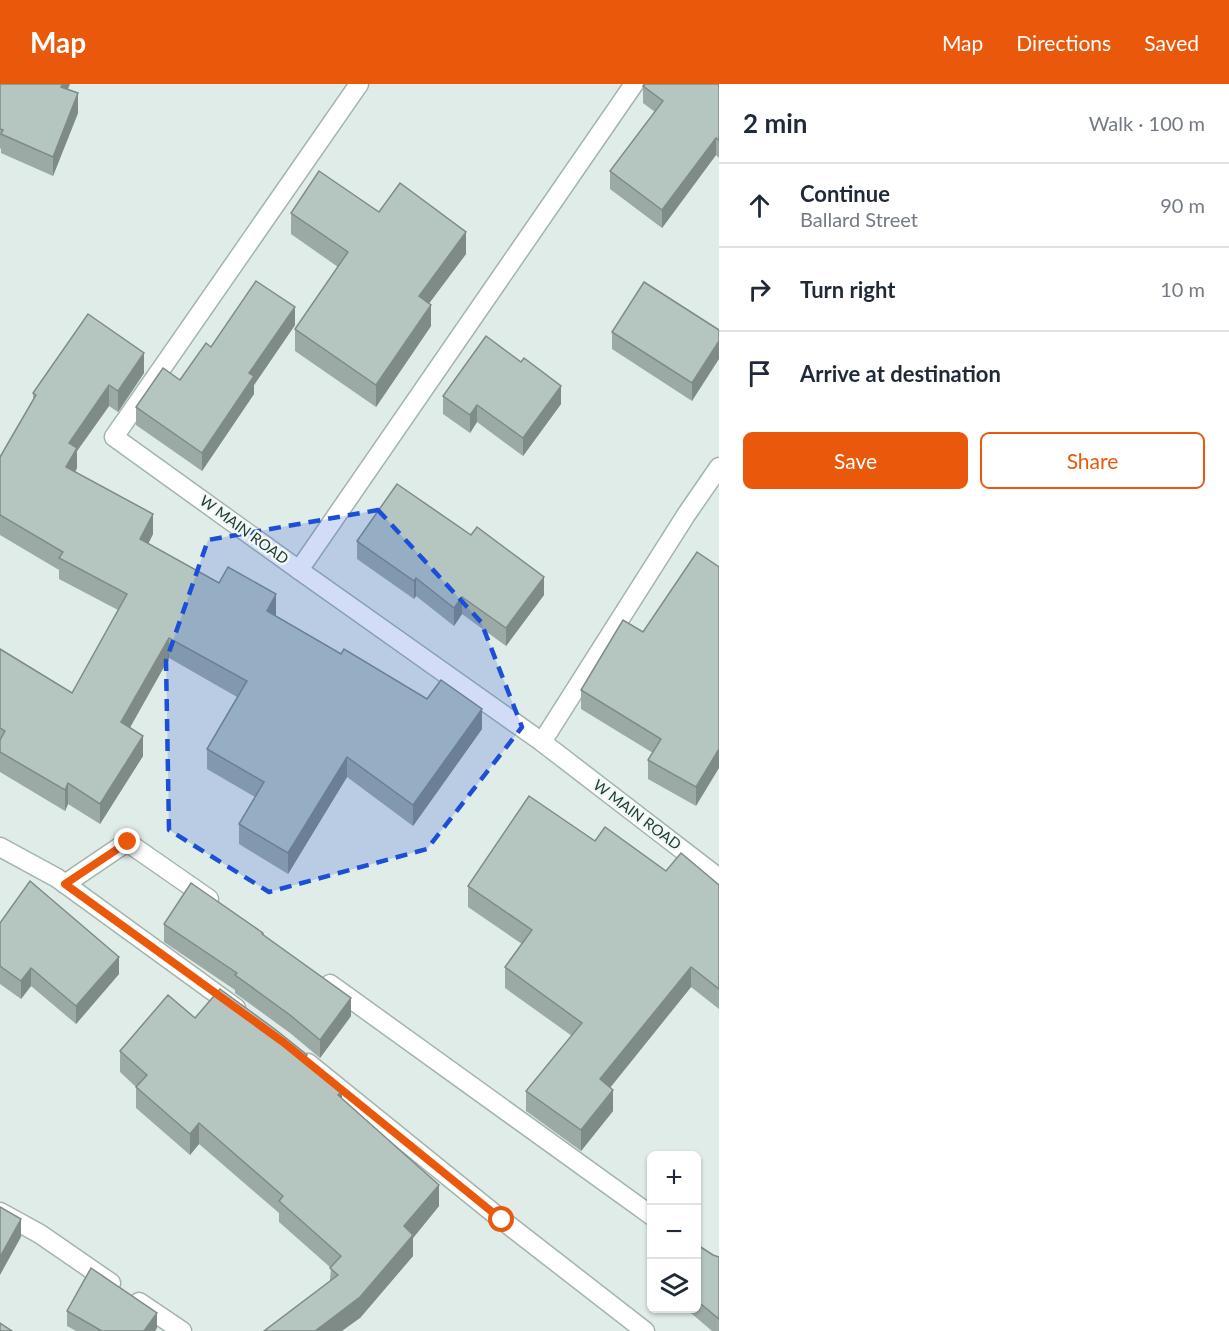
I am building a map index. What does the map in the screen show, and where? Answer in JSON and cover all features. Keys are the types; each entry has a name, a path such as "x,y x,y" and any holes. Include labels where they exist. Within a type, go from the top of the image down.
{"street":[{"name":"W MAIN ROAD","path":"359,84 114,437 542,742 719,878"},
{"path":"299,570 634,84"},
{"path":"542,742 719,467"},
{"path":"65,884 128,842 225,910"},
{"path":"0,847 57,878 245,1015"},
{"path":"313,972 647,1213"},
{"path":"292,1050 502,1220 645,1331"},
{"path":"0,1212 40,1234 182,1331"}],"highlighted area":[{"path":"378,510 481,622 522,727 427,849 269,892 169,830 166,661 208,540"}],"building":[{"path":"0,84 63,84 61,87 78,93 53,157 1,134 3,130 0,129"},
{"path":"645,84 719,84 719,140 716,138 662,210 610,171 663,101 643,86"},
{"path":"319,171 379,212 400,183 466,232 419,296 431,305 376,385 295,329 348,252 291,213"},
{"path":"256,281 295,307 249,373 254,376 202,453 136,407 163,368 180,380 206,343 211,347"},
{"path":"644,282 719,330 719,341 692,383 612,332"},
{"path":"88,314 144,353 118,391 109,385 69,443 77,448 66,467 153,514 140,539 219,583 228,567 276,594 267,611 341,654 344,649 427,699 441,680 482,709 413,805 347,757 288,853 239,824 264,782 207,749 247,681 169,638 121,722 143,736 100,804 68,783 65,790 0,752 0,740 5,731 0,728 0,649 72,693 127,594 59,558 63,552 0,515 0,457 36,395 33,393"},
{"path":"486,336 521,362 524,358 561,386 523,438 477,405 470,415 443,396"},
{"path":"397,484 471,535 477,527 544,577 506,628 462,597 454,608 416,578 414,581 357,541"},
{"path":"697,552 719,567 719,749 696,787 648,760 661,739 581,690 623,620 643,632"},
{"path":"529,796 595,841 605,827 666,871 681,853 719,885 719,989 691,967 600,1079 613,1090 581,1130 526,1091 582,1023 505,967 532,930 468,886"},
{"path":"30,881 119,957 76,1006 31,968 21,981 0,966 0,923"},
{"path":"191,883 351,998 320,1040 235,975 237,973 164,924"},
{"path":"220,989 307,1055 304,1059 342,1091 338,1095 439,1185 404,1226 413,1235 360,1297 315,1331 264,1331 338,1275 330,1268 341,1256 279,1201 283,1196 199,1123 190,1134 136,1087 147,1075 120,1051 168,995 195,1018"},
{"path":"0,1207 21,1219 0,1257"},
{"path":"701,1247 719,1257 719,1319 701,1304"},
{"path":"91,1268 157,1313 144,1331 99,1331 67,1311"},
{"path":"0,1323 12,1331 0,1331"}],"route":[{"path":"128,842 65,884 283,1042 502,1220"}]}
